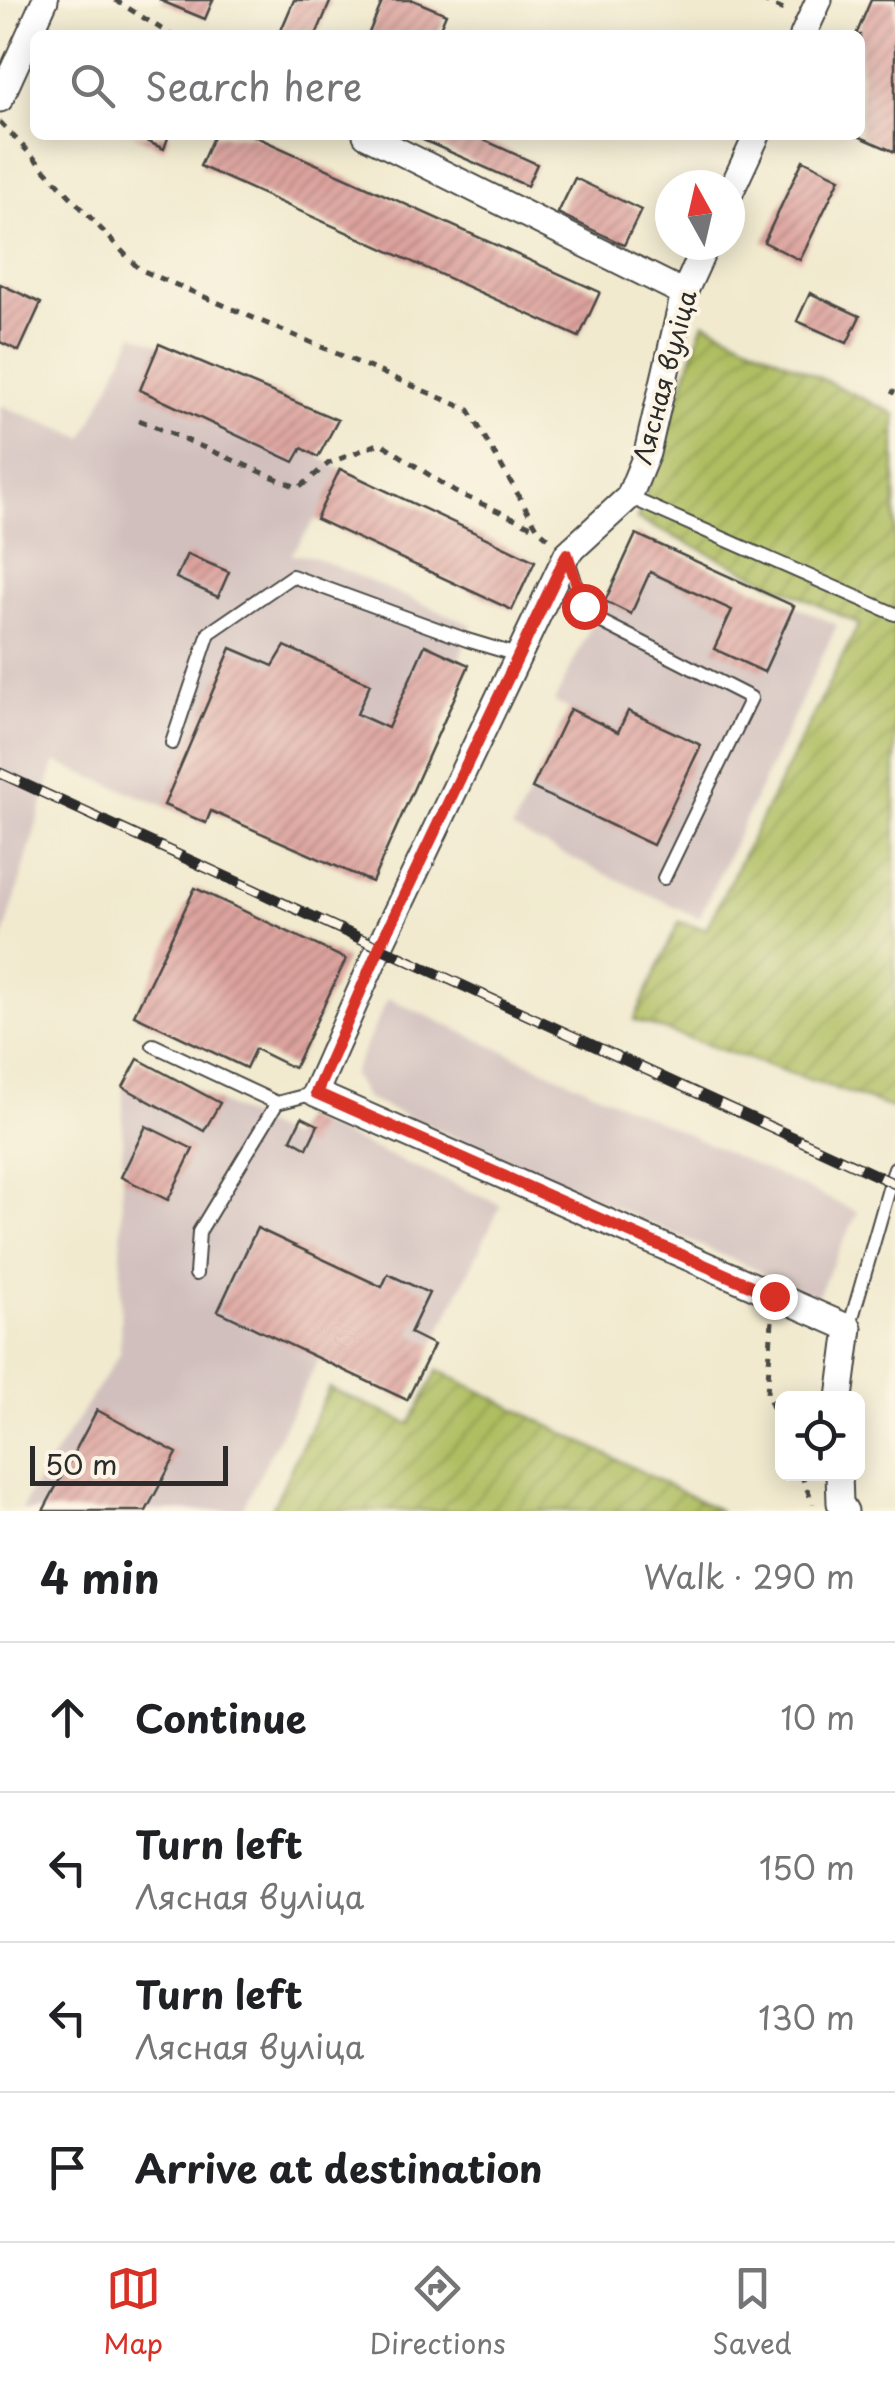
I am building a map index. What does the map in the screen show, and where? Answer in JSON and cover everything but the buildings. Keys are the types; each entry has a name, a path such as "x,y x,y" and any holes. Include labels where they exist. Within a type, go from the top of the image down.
{"street":[{"path":"32,30 46,0"},
{"path":"805,30 819,0"},
{"path":"0,100 30,35"},
{"path":"376,140 684,293"},
{"path":"741,170 755,140"},
{"name":"Лясная вуліца","path":"316,1093 380,946 567,554 630,497 648,453 684,293 699,260"},
{"path":"316,1093 849,1328 841,1391"},
{"path":"839,1481 840,1503 845,1511"}],"lane":[{"path":"630,497 895,614"},
{"path":"567,554 584,606 594,618 751,698 664,878"},
{"path":"172,744 209,633 292,576 517,655"},
{"path":"153,1045 277,1103 316,1093"},
{"path":"196,1274 199,1232 277,1103"},
{"path":"849,1328 895,1168"}],"path":[{"path":"114,0 163,30"},
{"path":"0,122 139,269 468,410 538,529"},
{"path":"138,420 299,488 329,463 381,444 455,492 538,529 567,554"},
{"path":"774,1296 767,1392 775,1412"},
{"path":"804,1481 816,1511"}],"shaded area":[{"path":"134,334 338,420 319,457 340,469 316,519 291,555 311,556 472,625 459,660 469,665 372,882 212,811 206,823 55,762 0,950 0,405 84,438"},
{"path":"636,534 837,625 699,918 512,830 569,709 554,702"},
{"path":"388,998 858,1212 817,1297 367,1099 352,1075"},
{"path":"138,1059 290,1139 302,1117 501,1205 407,1400 319,1359 241,1511 22,1511 120,1353 123,1087"}],"green space":[{"path":"704,322 895,414 895,1109 634,1020 679,922 706,929 859,624 637,519"},
{"path":"438,1370 720,1511 271,1511 329,1388 410,1424"}],"railway":[{"path":"0,773 895,1184"}],"route":[{"path":"584,606 567,554 380,946 316,1093 774,1296"}]}
